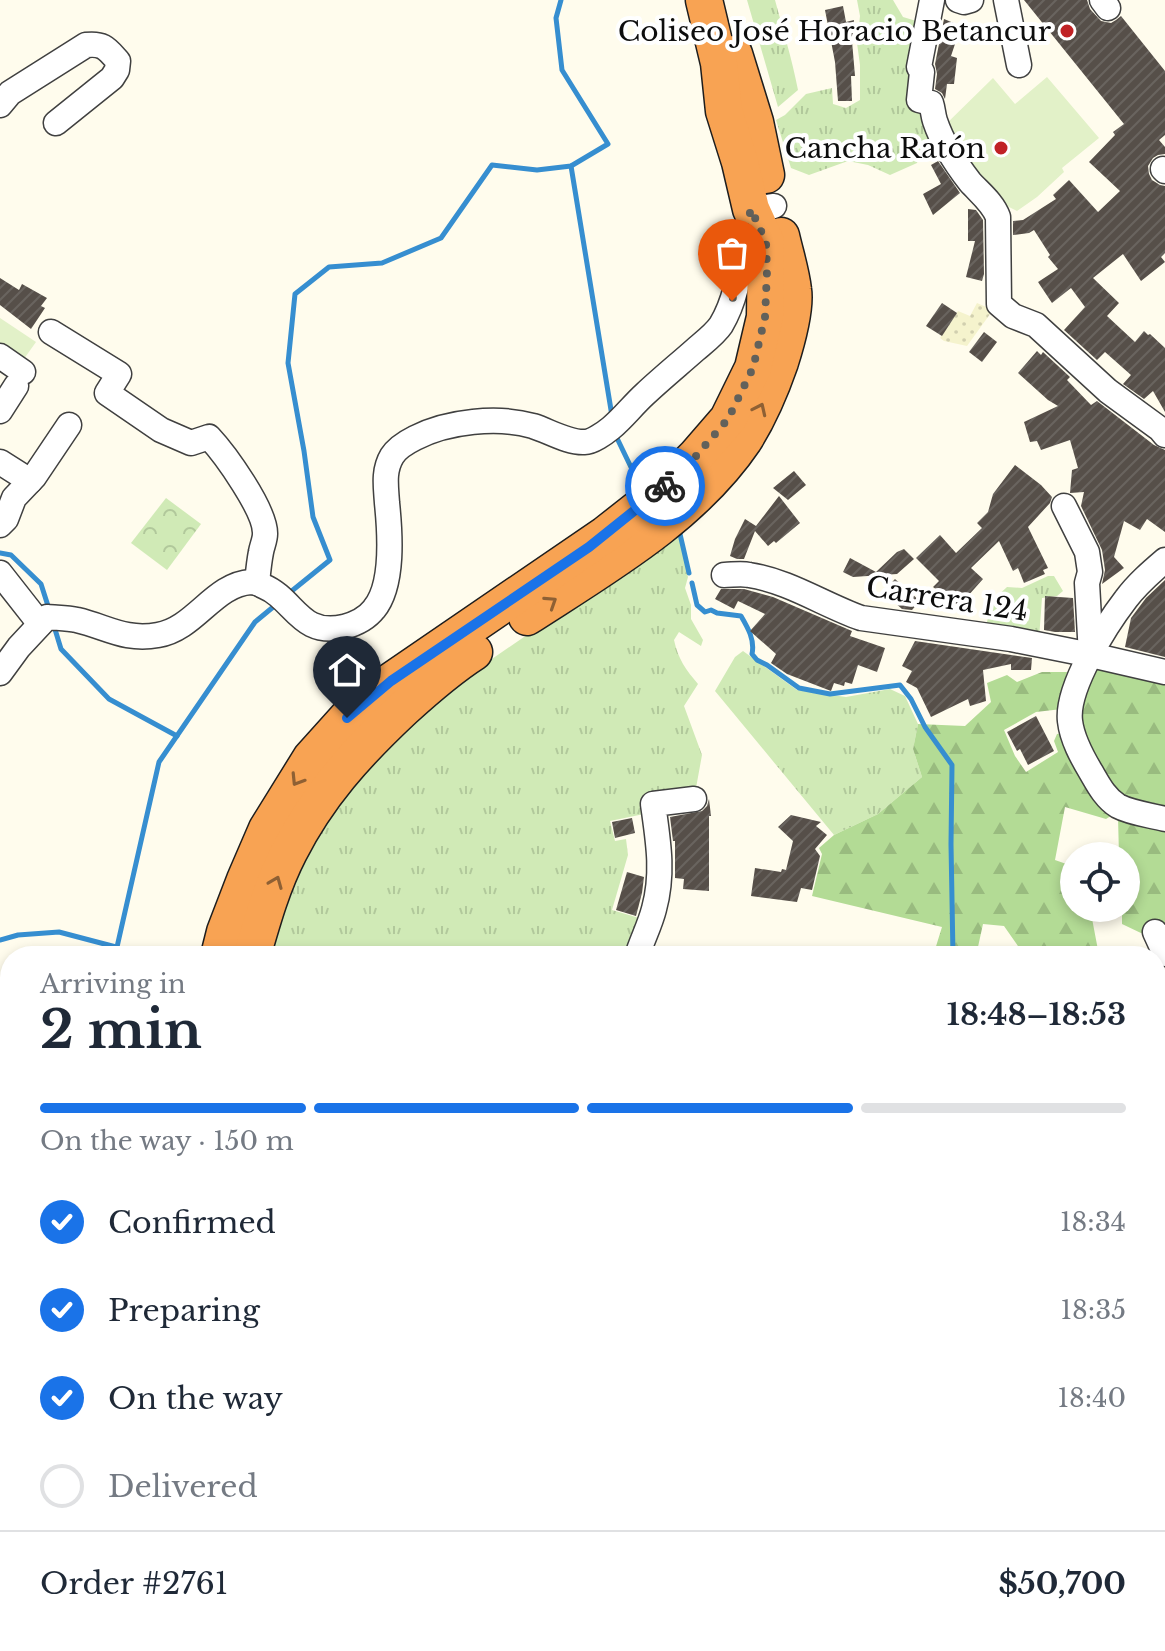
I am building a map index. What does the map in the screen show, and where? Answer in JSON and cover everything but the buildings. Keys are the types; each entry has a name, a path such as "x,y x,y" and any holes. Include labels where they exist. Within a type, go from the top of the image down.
{"highway":[{"path":"255,946 266,906 288,854 310,815 338,775 374,736 461,660 602,569 693,500 744,440 755,421 787,338 794,292 762,208 740,162 724,111 719,63 704,0"},
{"path":"222,946 267,829 311,758 347,718 391,681 618,525 662,490 728,419 753,368 765,317 766,242 755,122 734,55 722,0"}],"street":[{"path":"932,0 919,67 922,72 919,100 931,103 933,118 945,144 969,180 995,208 998,217 999,304 1013,316 1036,325 1108,391 1165,435"},
{"path":"958,0 971,0"},
{"path":"1006,0 1019,65"},
{"path":"0,105 10,93 86,45 97,44 107,49 118,61 112,78 56,123"},
{"path":"0,673 47,617 79,621 130,637 159,635 185,623 232,587 251,582 275,591 306,622 337,628 359,621 374,609 385,588 388,553 385,474 392,454 419,436 443,427 467,423 519,423 586,442 615,424 720,327 732,301 744,236 762,208"},
{"path":"51,332 119,374 107,393 161,430 191,443 209,437 220,448 254,499 265,523 266,536 257,583"},
{"path":"0,356 20,379 0,411"},
{"path":"0,525 6,519 14,498 30,481 69,425"},
{"path":"0,462 30,481"},
{"path":"1064,506 1087,552 1090,572 1087,616 1091,655"},
{"path":"1165,560 1126,598 1110,621 1079,679 1069,718 1074,739 1110,800 1120,807 1165,819"},
{"name":"Carrera 124","path":"737,571 786,585 861,618 1011,639 1165,672"},
{"path":"0,573 40,624"},
{"path":"641,946 652,915 660,874 653,804 694,799"}],"shaded area":[{"path":"977,303 993,310 967,346 940,338 958,311 970,316"}],"green space":[{"path":"747,0 775,0 798,90 778,107"},
{"path":"857,0 893,0 903,17 923,23 936,132 925,142 917,163 890,175 868,165 848,161 809,175 791,168 776,120 806,94 832,88 833,104 846,108 860,100 857,43 860,16"},
{"name":"Cancha Ratón","path":"1047,77 1099,138 1062,168 1064,172 1037,197 1017,211 999,202 942,128 993,78 1015,104"},
{"path":"0,318 36,342 21,363 0,351"},
{"path":"166,498 201,524 167,570 131,543"},
{"path":"669,537 679,537 688,577 685,588 691,605 691,619 703,640 701,646 679,632 674,640 683,664 698,684 684,706 702,755 694,799 610,821 615,841 626,839 628,855 612,910 646,920 636,946 270,946 278,918 310,847 339,798 431,701"},
{"path":"1054,576 1063,591 1057,596 1042,598 1039,639 985,629 993,600 1007,587 1022,588"},
{"path":"743,651 797,690 846,697 890,689 905,696 918,724 913,749 922,777 878,814 834,835 715,691 735,657"},
{"path":"1095,669 1165,680 1165,813 1130,804 1109,788 1079,725 1084,685"},
{"path":"1042,672 1067,672 1062,709 1036,712 1004,730 1026,772 1058,752 1054,741 1057,734 1064,733 1114,814 1106,819 1065,807 1055,860 1060,862 1060,922 1093,922 1097,946 1018,946 1004,926 983,924 978,946 936,946 942,927 812,896 822,854 819,848 834,835 878,814 922,777 913,749 918,724 965,726 991,702 987,683 1007,675 1017,682"},
{"path":"1118,817 1165,826 1165,930 1143,934 1122,924 1140,922 1140,842 1119,842"}],"waterway":[{"path":"288,594 330,560 313,517 288,363 295,294 329,267 382,263 441,238 492,165 537,170 571,166 608,144 562,70 556,18 561,0"},
{"path":"571,166 612,416"},
{"path":"615,434 642,490"},
{"path":"680,534 689,573"},
{"path":"0,553 11,555 41,584 49,609"},
{"path":"692,583 697,605 705,612 711,610 741,616 752,639 752,654 799,688 830,694 900,685 911,699 925,727 952,765 953,946"},
{"path":"117,946 159,762 255,622 278,603"},
{"path":"54,626 61,649 109,699 177,736"},
{"path":"0,940 18,935 59,932 112,946"}],"way so far":[{"path":"665,486 728,419 753,368 765,317 767,271 766,242 751,209 732,301"}],"place":[{"name":"Coliseo José Horacio Betancur","path":"1067,31"},
{"name":"Cancha Ratón","path":"1001,148"}],"route":[{"path":"347,718 391,681 589,547 665,486"}]}
